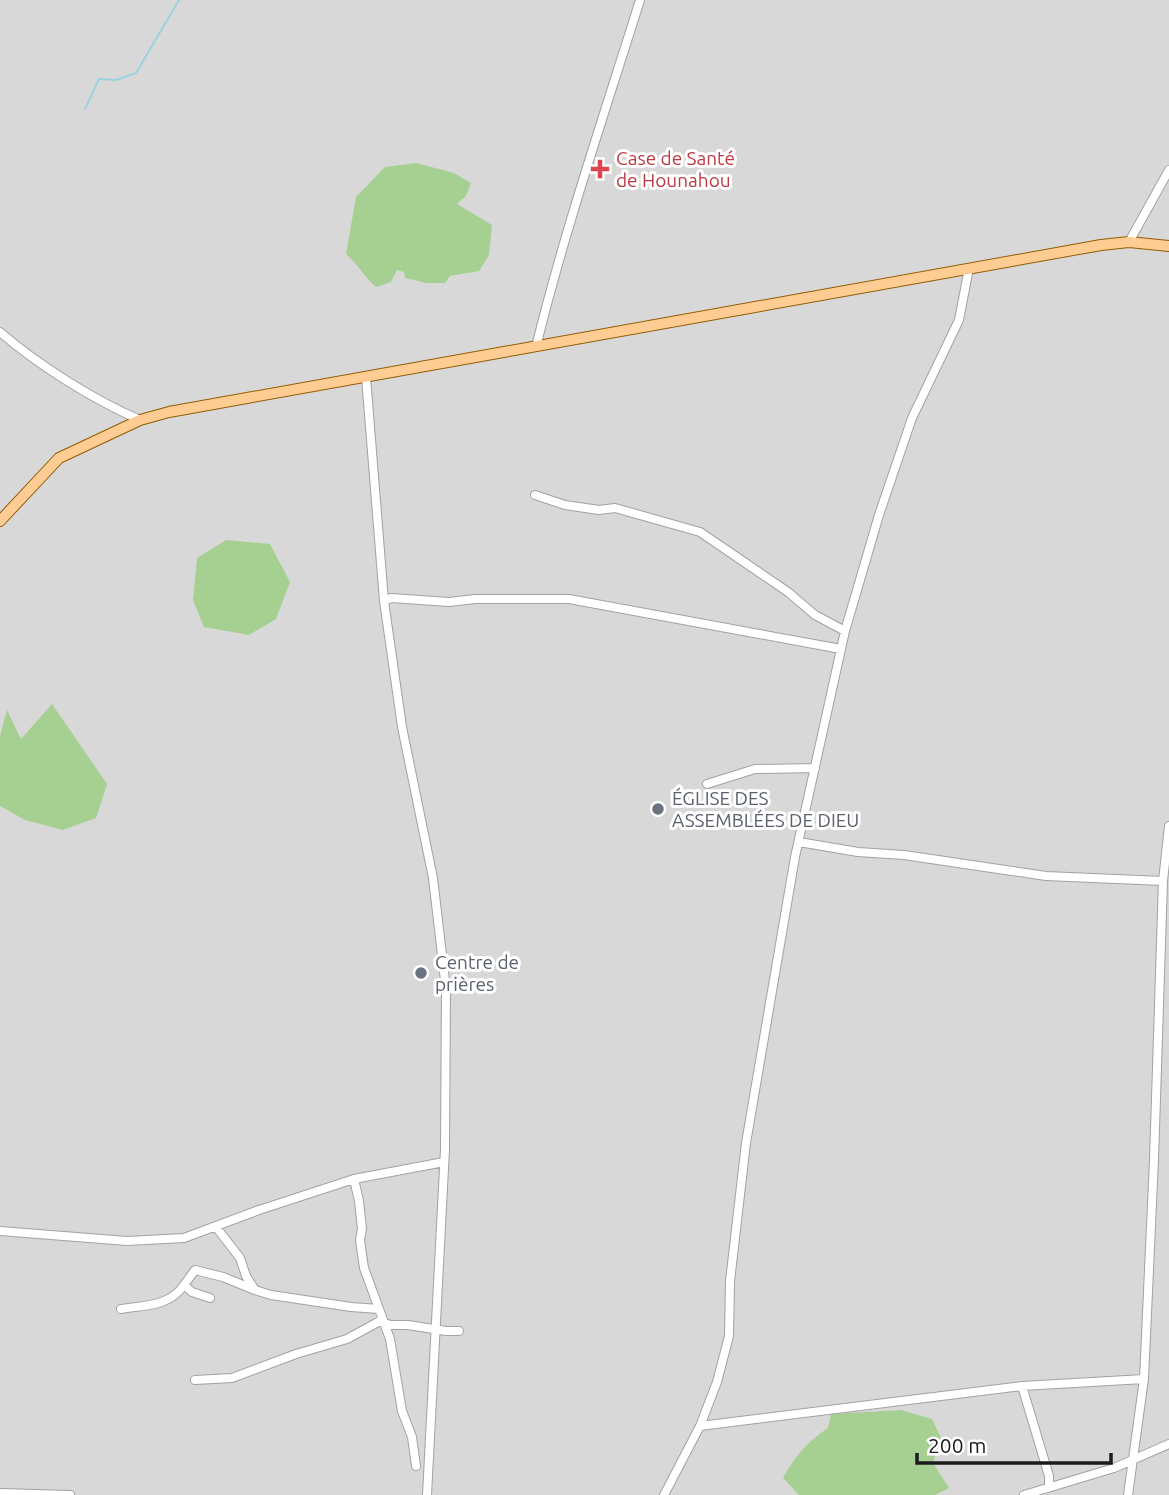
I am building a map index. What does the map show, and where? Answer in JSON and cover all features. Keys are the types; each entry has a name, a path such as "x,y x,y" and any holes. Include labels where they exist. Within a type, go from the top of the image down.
{"main road":[{"path":"0,521 59,458 140,420 169,412 1101,245 1129,242 1169,246"}],"street":[{"path":"536,347 585,169 640,0"},
{"path":"1129,242 1169,170"},
{"path":"664,1495 700,1426 717,1382 729,1336 730,1281 746,1143 799,842 845,631 912,418 959,320 969,268"},
{"path":"0,332 15,345 109,406 140,420"},
{"path":"366,377 384,601 402,727 433,878 446,989 444,1162 427,1495"},
{"path":"535,495 565,505 599,510 615,508 700,532 788,592 815,615 845,631"},
{"path":"384,601 391,598 449,602 475,599 569,599 841,649"},
{"path":"707,784 755,769 815,768"},
{"path":"1128,1495 1144,1379 1163,881 1169,826"},
{"path":"799,842 1046,876 1163,881"},
{"path":"0,1231 127,1241 184,1238 354,1179 444,1162"},
{"path":"354,1179 359,1200 364,1268 378,1301 394,1358 402,1411 412,1437 416,1466"},
{"path":"216,1227 240,1258 246,1276 255,1290"},
{"path":"121,1309 152,1306 170,1299 178,1294 195,1270 279,1297 379,1309"},
{"path":"184,1285 192,1292 210,1298"},
{"path":"195,1380 232,1378 296,1354 347,1339 380,1321 390,1325 458,1331"},
{"path":"700,1426 1022,1386 1144,1379"},
{"path":"1022,1386 1049,1476 1049,1487"},
{"path":"1024,1495 1114,1468 1169,1444"},
{"path":"0,1493 69,1495"}],"shaded area":[{"path":"0,0 1169,0 1169,1495 0,1495"}],"green space":[{"path":"416,163 454,173 471,183 466,196 457,204 492,225 489,255 479,271 450,276 445,283 426,283 405,278 404,272 397,270 391,282 376,287 346,254 356,197 385,167"},
{"path":"226,540 270,544 290,582 276,619 249,635 204,627 193,600 197,558"},
{"path":"52,704 107,784 96,818 63,830 25,820 0,806 0,736 7,710 21,739"},
{"path":"901,1410 932,1419 941,1438 933,1463 949,1488 935,1495 799,1495 783,1478 802,1450 828,1428 831,1414"}],"waterway":[{"path":"85,109 99,79 116,80 136,73 179,0"}],"place":[{"name":"Case de Santé de Hounahou","path":"600,169"},
{"name":"ÉGLISE DES ASSEMBLÉES DE DIEU","path":"658,809"},
{"name":"Centre de prières","path":"421,973"}]}
